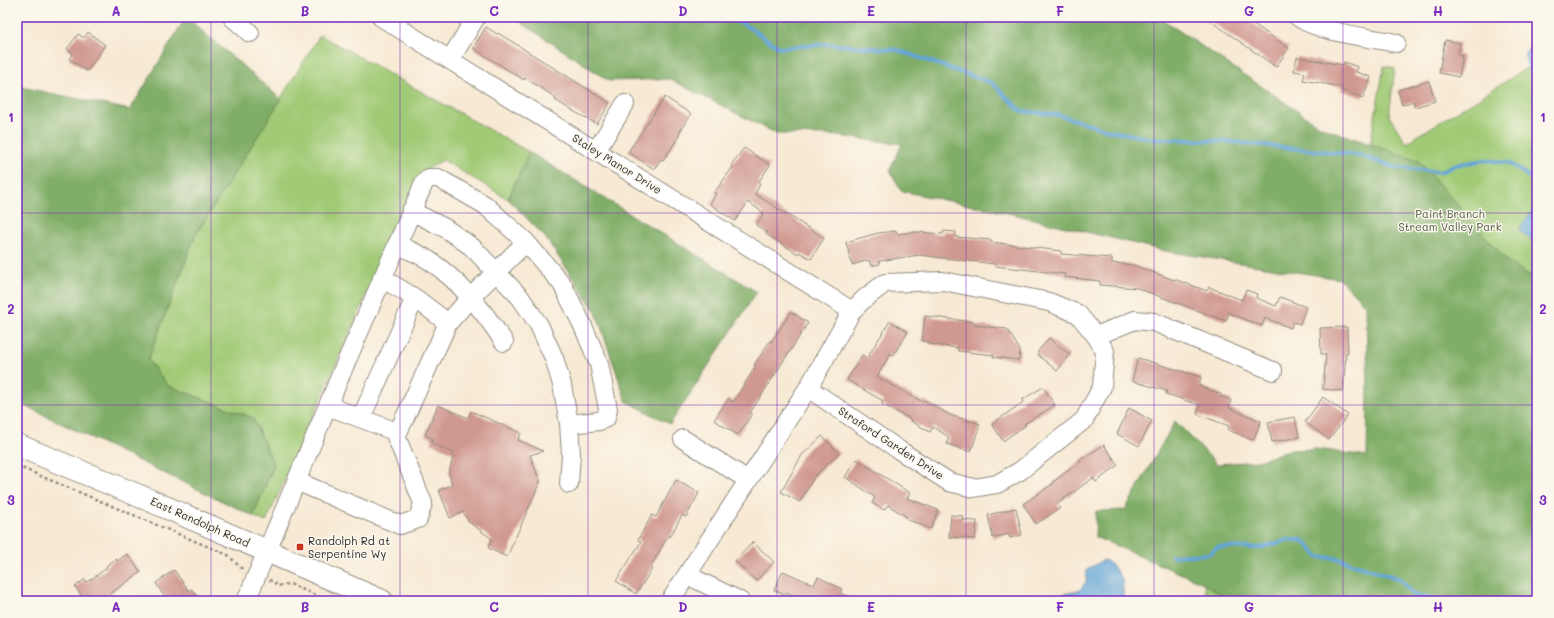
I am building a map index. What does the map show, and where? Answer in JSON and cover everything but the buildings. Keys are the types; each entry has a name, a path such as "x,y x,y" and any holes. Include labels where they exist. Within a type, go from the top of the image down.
{"main road":[{"name":"East Randolph Road","path":"17,445 149,500 382,601"}],"street":[{"path":"232,17 250,33"},
{"name":"Staley Manor Drive","path":"382,17 852,311"},
{"path":"450,60 476,17"},
{"path":"1298,17 1305,22 1329,30 1396,43"},
{"path":"596,151 625,104"},
{"path":"246,601 382,278 424,183 429,178 438,178 485,205 526,242 562,284 583,326 599,364 608,410 606,418 599,421 569,424"},
{"path":"411,211 445,228 472,247 497,271 520,297 539,325 554,358 562,385 569,424 571,454 568,484"},
{"path":"396,437 448,323 471,296 526,242"},
{"path":"397,244 429,261 450,276 471,296 489,318 504,342"},
{"path":"382,278 415,298 448,323"},
{"name":"Straford Garden Drive","path":"670,601 808,388 852,311 864,299 885,283 943,280 1049,302 1078,314 1096,336 1105,351 1102,386 1084,420 1020,471 997,484 974,488 949,482 808,388"},
{"path":"361,418 415,298"},
{"path":"1096,336 1135,320 1154,322 1274,371"},
{"path":"296,481 400,525 418,519 423,503 394,430 328,406"},
{"path":"683,439 748,480"},
{"path":"687,574 740,601"}],"path":[{"path":"17,466 228,555 241,568 274,582 277,586 290,584 329,601"}],"green space":[{"path":"186,17 281,99 195,236 148,360 168,386 253,418 274,465 253,516 17,402 17,86 130,110"},
{"path":"513,17 1159,17 1321,127 1419,161 1508,262 1537,280 1537,601 1231,601 1203,583 1095,537 1096,511 1125,510 1175,421 1217,464 1259,461 1289,450 1317,449 1367,456 1368,390 1366,306 1340,279 1165,251 1017,215 901,191 890,170 902,144 830,135 777,134 669,79 609,81"},
{"path":"320,35 529,152 508,199 443,160 421,173 266,522 253,516 274,465 253,418 168,386 148,360 195,236"},
{"name":"Paint Branch Stream Valley Park","path":"1537,62 1537,601 1205,601 1198,468 1259,461 1287,451 1321,450 1374,473 1366,167 1384,66 1395,68 1389,116 1406,143"},
{"path":"529,152 757,292 670,424 626,401 596,312 545,237 508,199"}],"water":[{"path":"1537,203 1537,245 1519,230"},
{"path":"1104,560 1111,563 1122,579 1124,601 1050,601 1049,598 1080,590 1086,582 1087,569"}],"waterway":[{"path":"722,17 742,23 780,48 827,44 897,50 992,83 1021,111 1059,115 1111,131 1149,138 1233,142 1358,155 1394,167 1441,172 1454,165 1486,160 1509,163 1537,182"},
{"path":"1537,42 1526,54 1537,95"},
{"path":"1537,122 1537,135"},
{"path":"1172,556 1209,554 1218,547 1259,548 1288,540 1303,540 1318,557 1336,558 1400,579 1412,594 1437,601"}],"place":[{"name":"Randolph Rd at Serpentine Wy","path":"300,547"}]}
